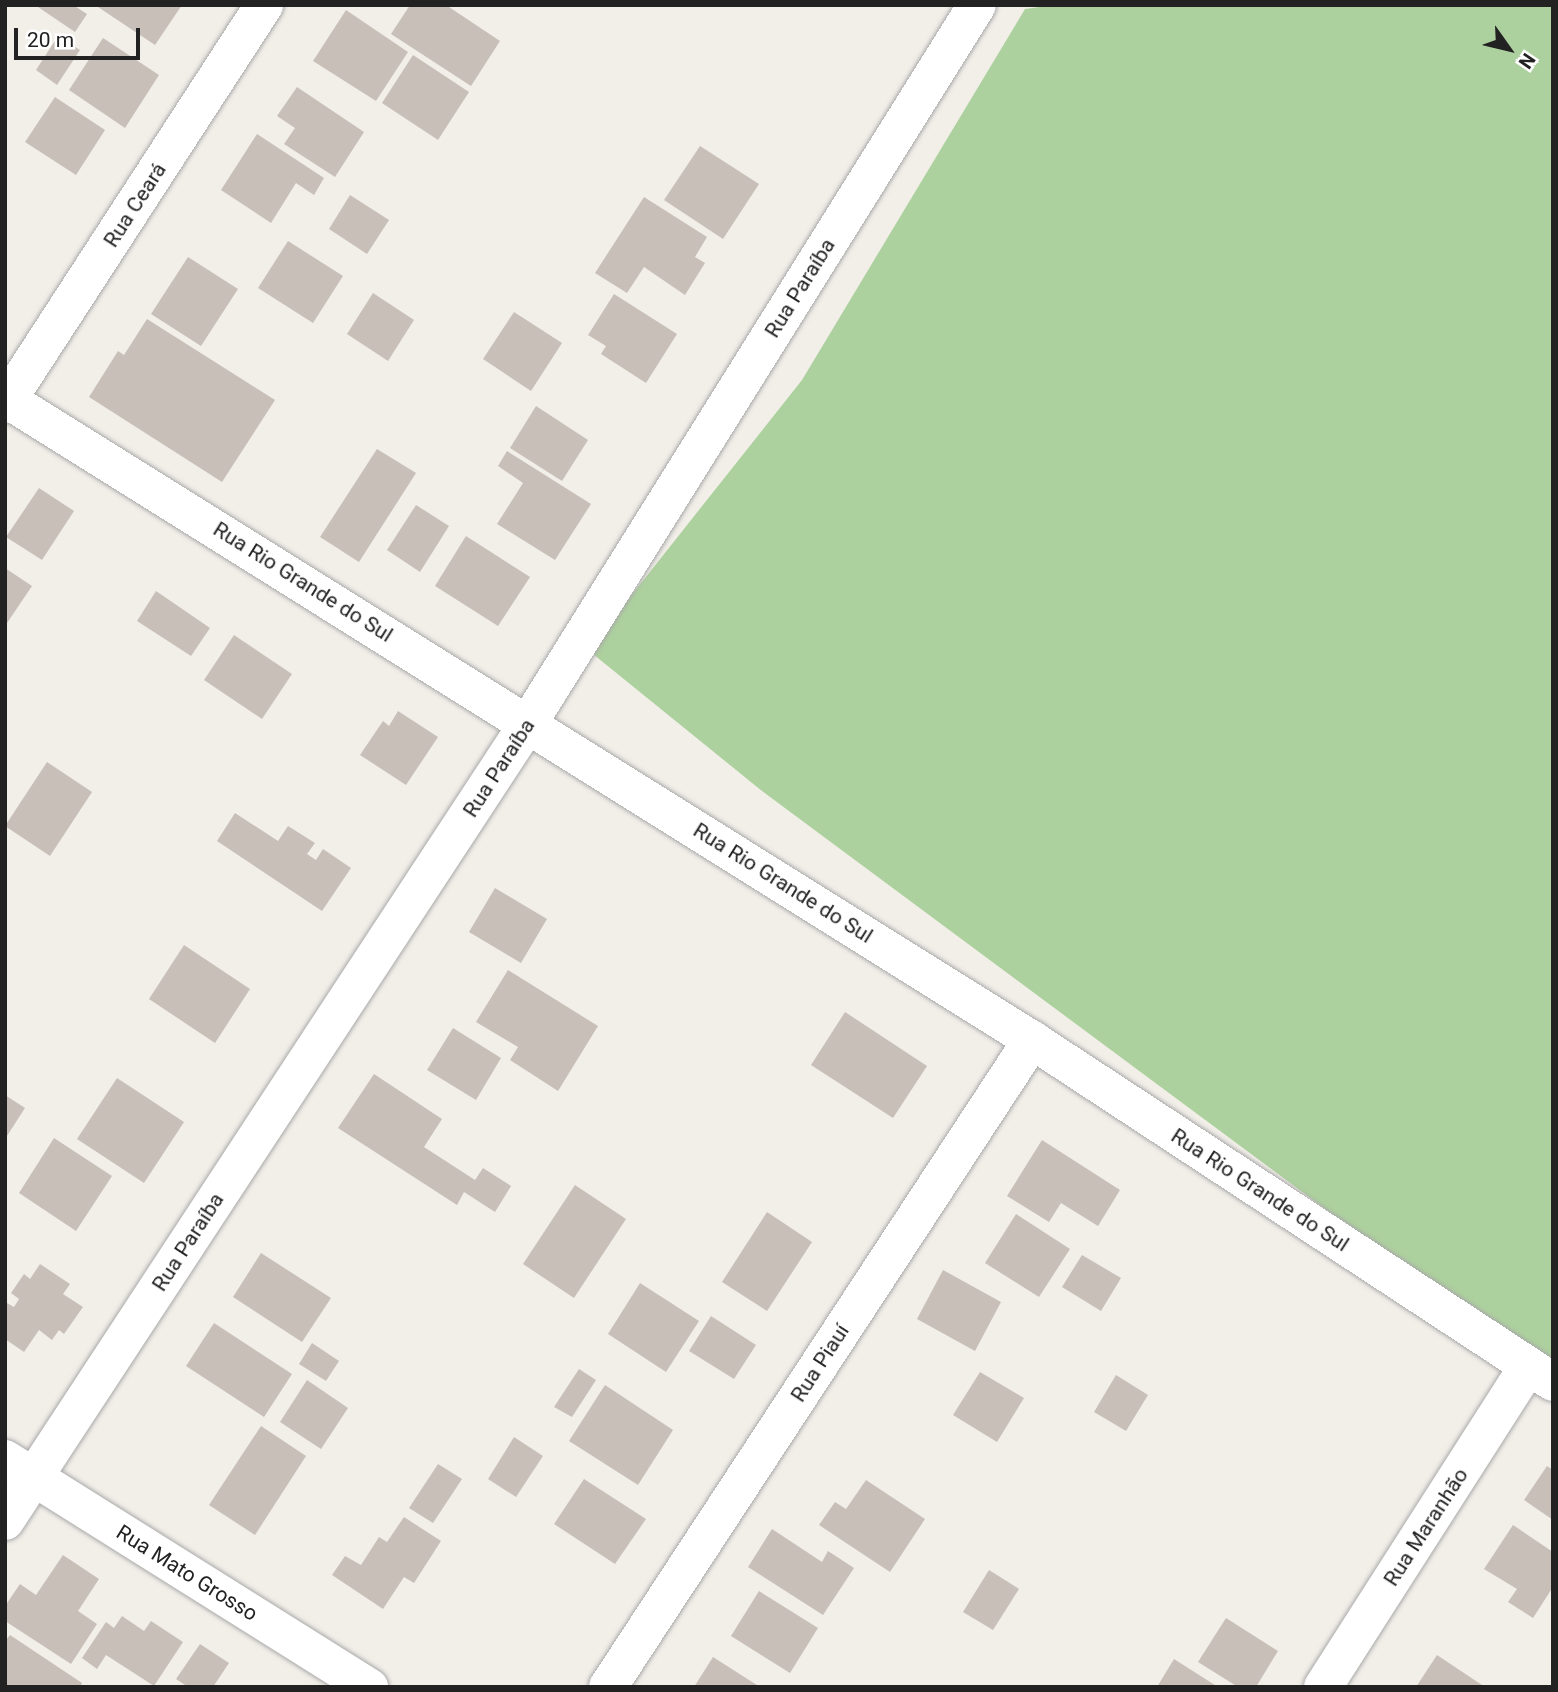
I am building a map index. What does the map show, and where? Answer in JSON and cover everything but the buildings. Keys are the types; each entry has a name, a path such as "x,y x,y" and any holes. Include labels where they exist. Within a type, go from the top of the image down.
{"street":[{"name":"Rua Ceará","path":"6,401 264,5"},
{"name":"Rua Paraíba","path":"5,1521 20,1469 528,722 977,5"},
{"name":"Rua Rio Grande do Sul","path":"6,401 528,722 1032,1040 1541,1374"},
{"name":"Rua Piauí","path":"608,1687 1032,1040"},
{"name":"Rua Maranhão","path":"1323,1687 1541,1374"},
{"name":"Rua Mato Grosso","path":"20,1469 369,1687"}],"green space":[{"path":"1053,5 1553,5 1553,1378 762,791 588,650 802,380 1025,9"}]}
